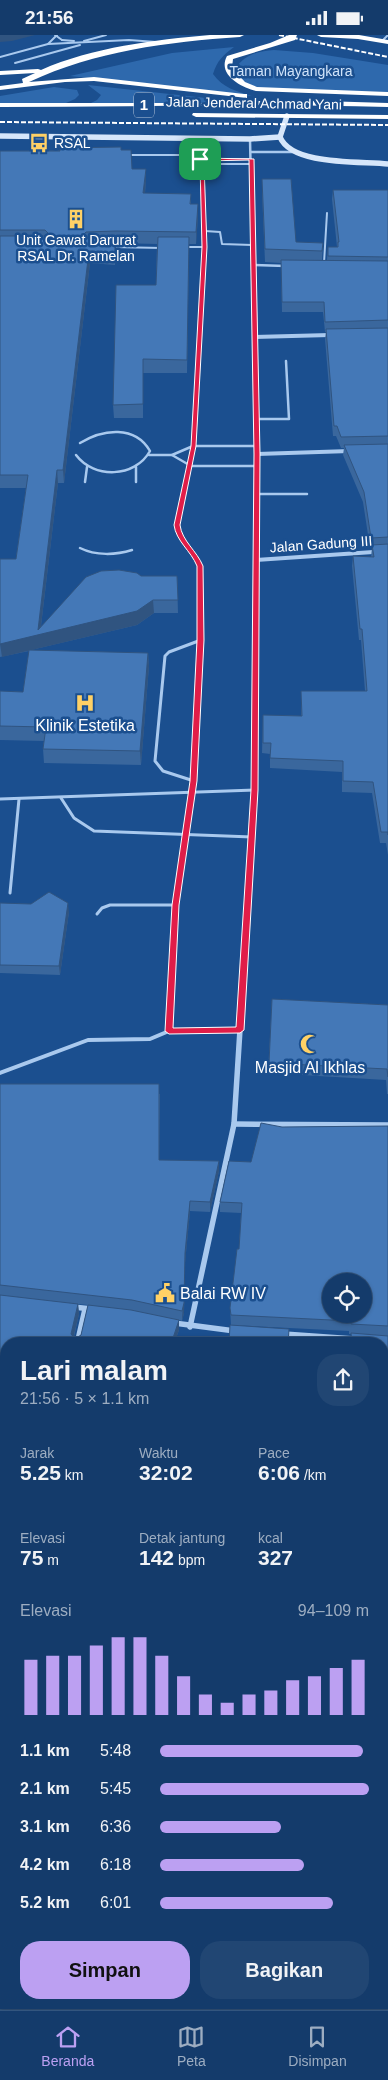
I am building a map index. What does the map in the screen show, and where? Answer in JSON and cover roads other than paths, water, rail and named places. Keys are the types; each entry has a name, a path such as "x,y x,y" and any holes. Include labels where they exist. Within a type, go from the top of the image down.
{"highway":[{"name":"1","path":"17,85 44,71 97,56 160,42 240,35"},
{"path":"293,35 292,38 273,45 236,55 230,59 227,65 228,69 242,84 256,89 388,94"},
{"path":"322,35 386,39"},
{"name":"1","path":"0,73 44,71"},
{"name":"1","path":"1,88 64,80 94,79 288,102 388,105"},
{"path":"1,88 71,83 90,87"},
{"path":"52,105 81,101 92,96"},
{"name":"1","path":"0,105 201,105 288,102"},
{"path":"0,113 109,114"},
{"name":"Jalan Jenderal Achmad Yani","path":"188,115 388,117"}],"street":[{"path":"348,35 358,37"},
{"path":"280,137 288,116"},
{"path":"0,136 250,139 280,137"},
{"path":"280,137 284,144 294,152"},
{"path":"190,1327 234,1124 252,837 257,446 250,139"},
{"path":"251,152 294,152 322,158 388,164"},
{"path":"253,265 288,266"},
{"path":"254,337 332,335"},
{"path":"257,454 358,451"},
{"name":"Jalan Gadung III","path":"256,560 388,551"},
{"path":"234,1124 388,1125"},
{"path":"66,1306 104,1311"},
{"path":"79,1337 85,1309"},
{"path":"171,1323 190,1327 246,1332"},
{"path":"275,1334 300,1337"}],"lane":[{"path":"48,44 56,35 62,40 86,41 106,35"},
{"path":"129,40 130,35"},
{"path":"0,57 48,44 129,40 160,42"},
{"path":"15,63 85,43"},
{"path":"122,155 187,155 201,162 251,161"},
{"path":"201,162 251,161"},
{"path":"169,1031 175,905 194,781 201,640 200,566 196,557 177,531 194,446 205,247 201,162"},
{"path":"324,267 327,213"},
{"path":"205,231 220,233 222,244 252,245"},
{"path":"106,247 170,247"},
{"path":"178,247 205,247"},
{"path":"256,419 289,419 286,361"},
{"path":"76,455 81,463 87,467 111,472 136,467 149,455 148,445 143,440 125,433 93,435 80,443"},
{"path":"149,455 172,455 194,446 257,446"},
{"path":"172,455 190,466 257,466"},
{"path":"85,482 87,467"},
{"path":"136,467 136,482"},
{"path":"256,494 307,494"},
{"path":"80,548 90,553 126,552 132,550"},
{"path":"194,781 163,771 155,761 165,656 169,652 201,640"},
{"path":"0,799 254,790"},
{"path":"61,798 78,825 94,831 252,837"},
{"path":"10,893 18,799"},
{"path":"97,914 102,908 110,905 175,905"},
{"path":"0,1073 88,1040 150,1039 169,1031 240,1030"}],"railway":[{"path":"279,35 388,57"},
{"path":"0,122 388,125"}],"place":[{"name":"RSAL","path":"39,143"},
{"name":"Unit Gawat Darurat RSAL Dr. Ramelan","path":"76,219"},
{"name":"Klinik Estetika","path":"85,703"},
{"name":"Masjid Al Ikhlas","path":"310,1044"},
{"name":"Balai RW IV","path":"165,1293"}],"park label":[{"name":"Taman Mayangkara","path":"291,71"}]}
